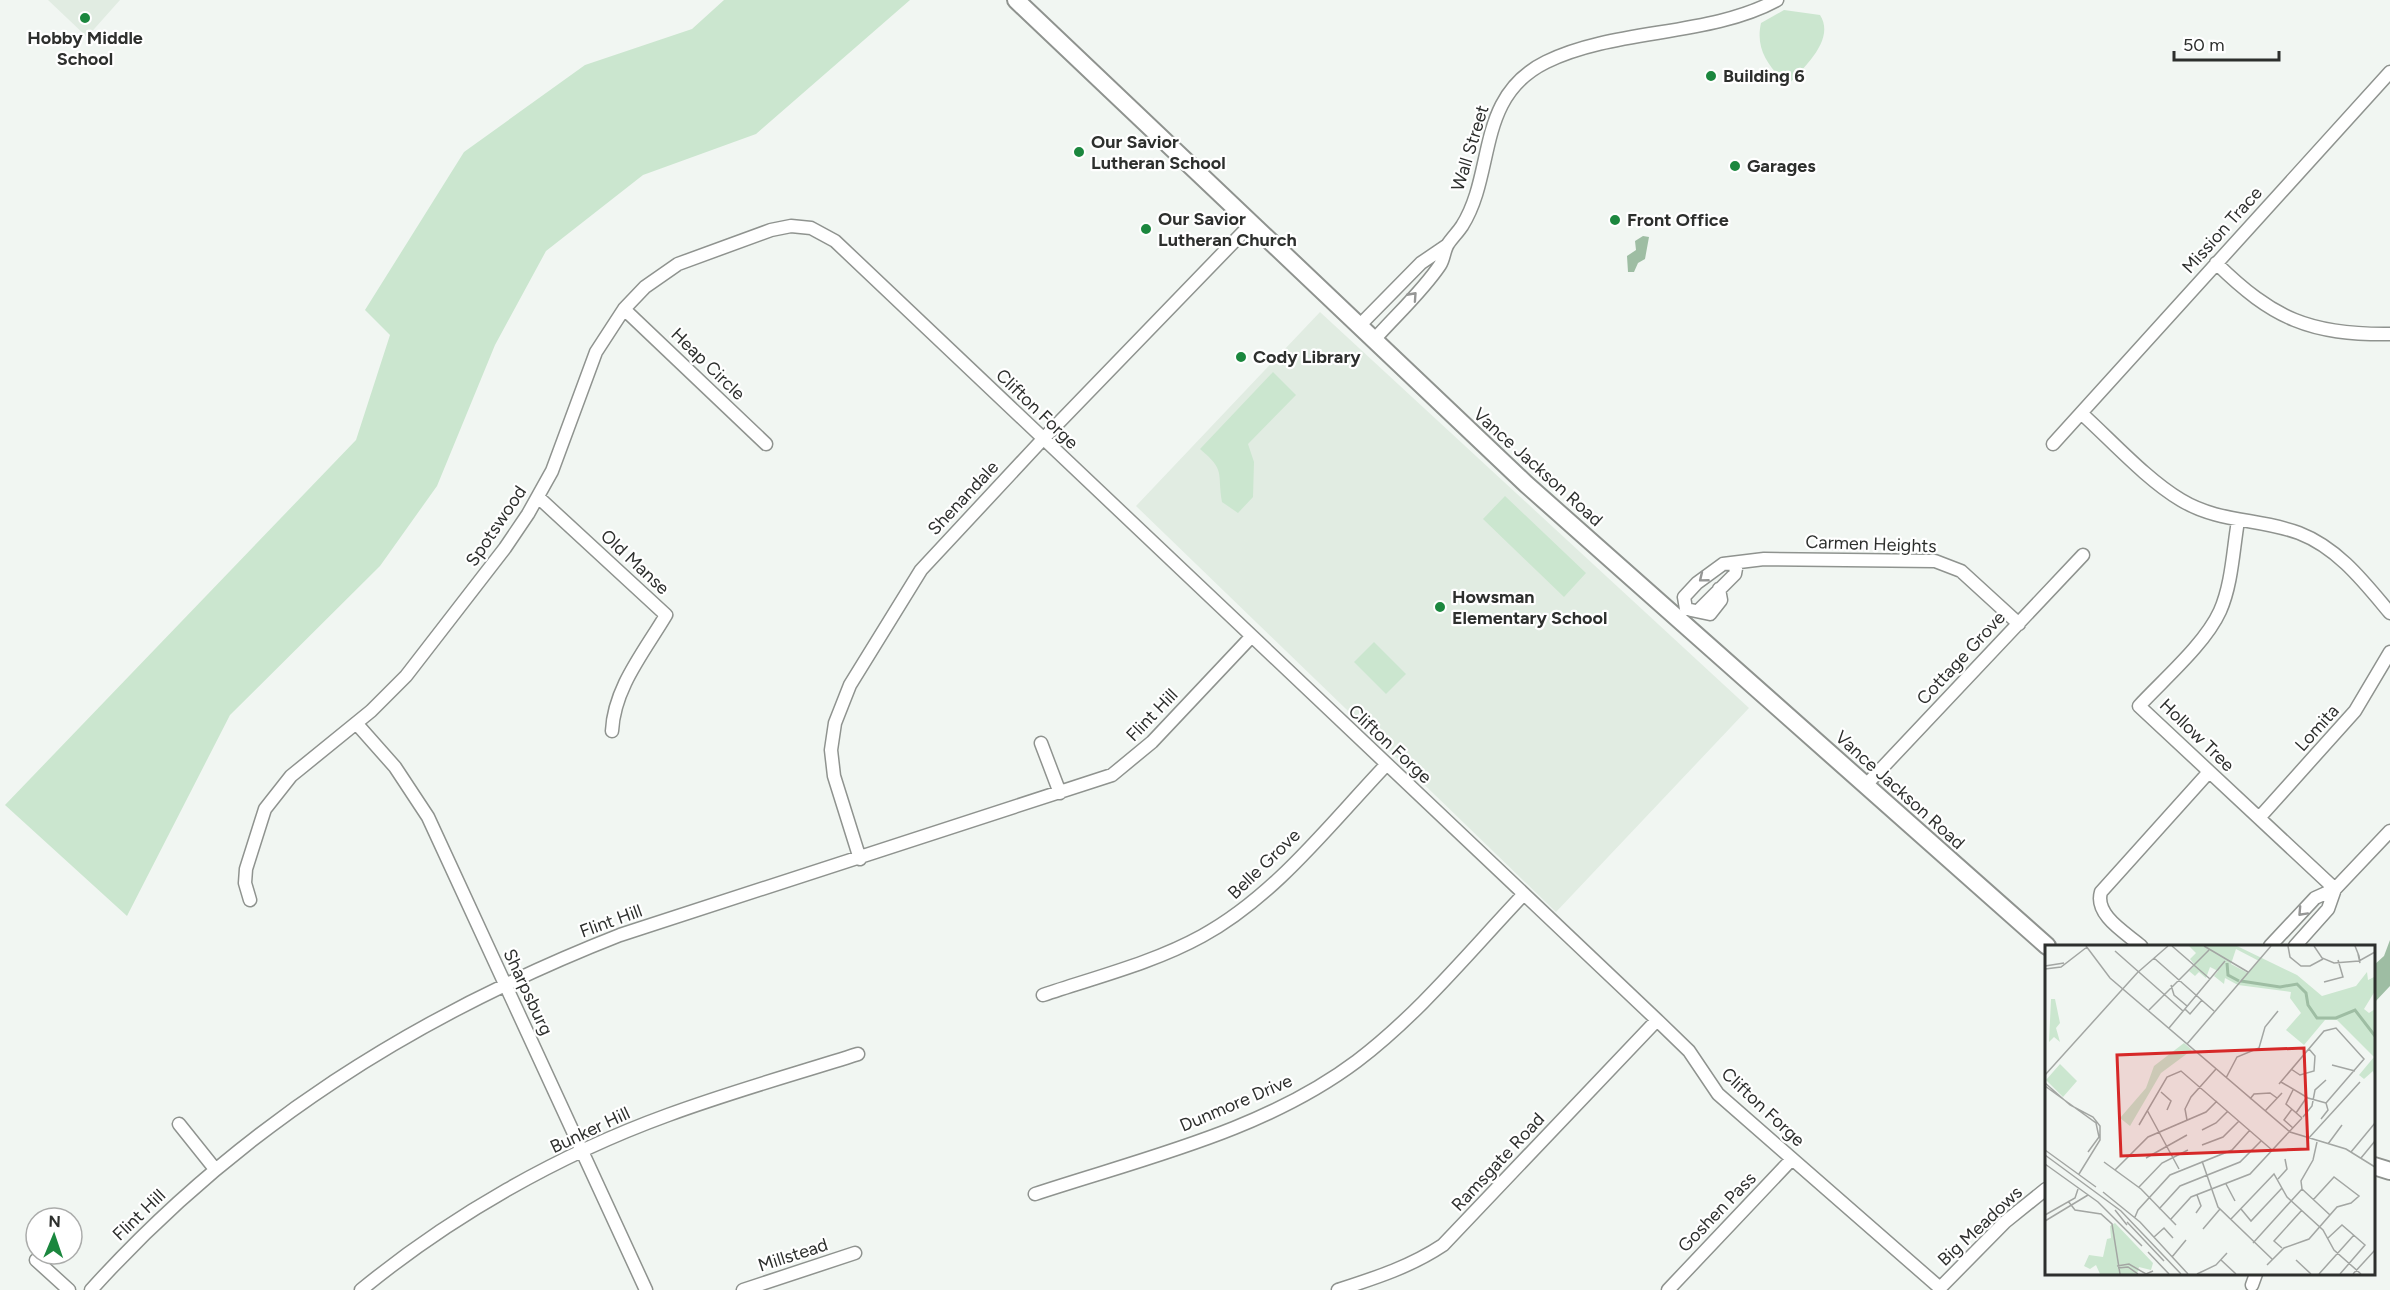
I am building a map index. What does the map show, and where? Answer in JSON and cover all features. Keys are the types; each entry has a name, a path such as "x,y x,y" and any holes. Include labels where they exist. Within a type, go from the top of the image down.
{"main road":[{"name":"Vance Jackson Road","path":"1016,0 1526,484 1687,612 1866,785 2046,945"},
{"path":"2375,1167 2390,1171"}],"street":[{"name":"Wall Street","path":"1359,326 1421,263 1446,246 1462,225 1472,203 1487,141 1497,114 1506,97 1523,77 1546,62 1582,49 1738,16 1777,0"},
{"name":"Mission Trace","path":"2053,444 2390,72"},
{"name":"Shenandale","path":"860,859 838,792 832,763 835,723 844,697 921,570 1043,439 1251,224"},
{"name":"Spotswood","path":"250,900 245,883 246,869 265,808 291,776 356,723 406,676 454,617 505,548 538,497 562,445 596,352 624,309 645,287 678,264 771,230 791,226 811,228"},
{"name":"Clifton Forge","path":"811,228 835,241 1657,1020 1689,1051 1718,1094 1939,1289"},
{"name":"Wall Street","path":"1374,340 1441,263 1446,246"},
{"path":"2216,263 2250,295 2297,322 2331,332 2390,334"},
{"name":"Heap Circle","path":"624,309 766,444"},
{"path":"2081,413 2181,500 2213,515 2277,527 2312,539 2334,553 2358,575 2390,613"},
{"name":"Old Manse","path":"538,497 666,615 619,693 613,714 612,731"},
{"name":"Hollow Tree","path":"2238,521 2228,583 2220,611 2210,629 2139,705 2208,773 2335,889"},
{"name":"Cottage Grove","path":"1866,785 2083,555"},
{"name":"Carmen Heights","path":"1687,612 1684,597 1697,583 1723,564 1764,559 1935,561 1961,571 2019,624"},
{"path":"1687,612 1710,614 1722,600 1719,589 1734,573 1737,563"},
{"name":"Flint Hill","path":"91,1290 125,1253 215,1169 287,1113 353,1066 454,1009 559,959 620,935 860,859 1112,775 1134,759 1251,637"},
{"name":"Lomita","path":"2259,818 2355,711 2390,652"},
{"name":"Sharpsburg","path":"356,723 395,767 418,799 646,1290"},
{"path":"1041,743 1060,793"},
{"name":"Belle Grove","path":"1043,995 1172,951 1231,919 1282,874 1386,765"},
{"path":"2140,945 2102,912 2098,900 2101,892 2208,773"},
{"path":"2271,945 2315,898 2335,889 2390,831"},
{"path":"2296,945 2328,909 2335,889"},
{"name":"Dunmore Drive","path":"1035,1194 1214,1135 1263,1116 1311,1091 1356,1062 1397,1028 1524,894"},
{"name":"Ramsgate Road","path":"1338,1290 1396,1271 1419,1261 1443,1245 1657,1020"},
{"name":"Bunker Hill","path":"361,1290 477,1208 582,1153 668,1115 858,1054"},
{"path":"179,1124 215,1169"},
{"name":"Goshen Pass","path":"1668,1290 1792,1159"},
{"name":"Big Meadows","path":"1939,1289 2011,1216 2045,1191"},
{"name":"Millstead","path":"743,1290 855,1253"},
{"path":"43,1266 69,1290"}],"shaded area":[{"name":"Hobby Middle School","path":"48,0 120,0 87,37"},
{"path":"724,0 910,0 756,134 643,175 546,251 495,345 437,486 380,566 230,715 127,916 5,805 356,440 390,335 365,310 464,152 585,65 692,29"},
{"path":"1784,10 1820,15 1824,24 1824,34 1816,53 1788,85 1770,65 1760,42 1761,23"},
{"path":"1643,236 1649,237 1645,259 1638,263 1634,272 1628,272 1627,256 1636,250 1635,241"},
{"name":"Howsman Elementary School","path":"1320,312 1749,708 1556,912 1136,506"},
{"path":"1273,372 1296,395 1248,444 1254,462 1253,497 1238,513 1222,502 1217,468 1200,449"},
{"path":"1505,496 1586,573 1564,597 1483,519"},
{"path":"1374,642 1406,674 1386,694 1354,662"},
{"path":"2390,940 2390,986 2375,1002 2375,964 2384,956"}],"place":[{"name":"Hobby Middle School","path":"85,18"},
{"name":"Building 6","path":"1711,76"},
{"name":"Our Savior Lutheran School","path":"1079,152"},
{"name":"Garages","path":"1735,166"},
{"name":"Front Office","path":"1615,220"},
{"name":"Our Savior Lutheran Church","path":"1146,229"},
{"name":"Cody Library","path":"1241,357"},
{"name":"Howsman Elementary School","path":"1440,607"}]}
